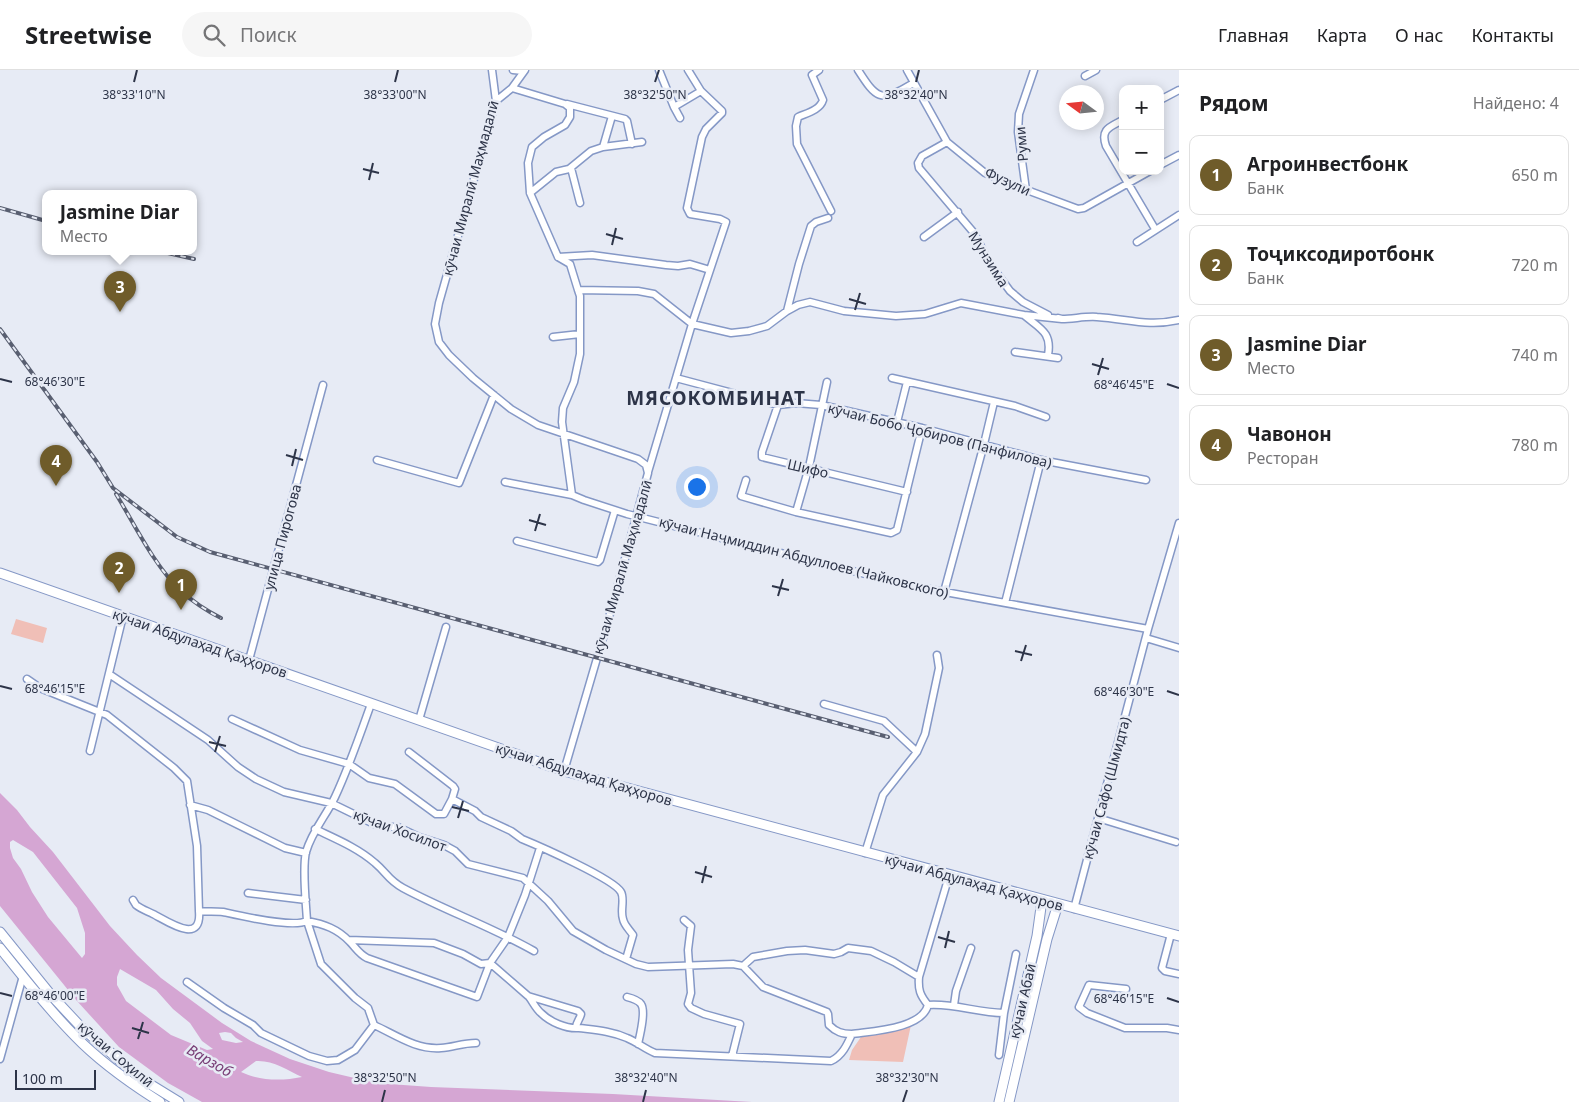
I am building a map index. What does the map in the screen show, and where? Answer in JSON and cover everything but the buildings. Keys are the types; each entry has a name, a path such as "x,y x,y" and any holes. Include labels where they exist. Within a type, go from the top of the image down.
{"main road":[{"name":"кӯчаи Абдулаҳад Қаҳҳоров","path":"0,573 564,771 1175,936"},
{"name":"кӯчаи Абаӣ","path":"1009,1102 1009,1081 1037,936 1042,900"},
{"name":"кӯчаи Абаӣ","path":"999,1102 1009,1081 1058,904"},
{"name":"кӯчаи Соҳилӣ","path":"0,932 51,995 80,1026 140,1078 178,1102"},
{"name":"кӯчаи Соҳилӣ","path":"0,948 75,1036 107,1065 133,1085 160,1102"}],"street":[{"name":"кӯчаи Миралӣ Маҳмадалӣ","path":"492,70 496,101 439,303 436,324 439,342 449,355 511,409 538,425 638,459 646,465 648,473 564,771"},
{"path":"513,70 524,71"},
{"path":"659,70 680,118"},
{"path":"648,473 692,324 726,222 720,219 690,214 687,208 702,137 706,129 722,113 701,92 688,70"},
{"path":"788,311 799,264 811,226 829,215 797,144 796,126 798,117 813,111 823,100 812,75 819,70"},
{"path":"858,70 874,92 880,95 888,96 910,85"},
{"name":"Фузули","path":"907,70 947,142 985,173 1000,180 1078,209 1084,208 1143,175"},
{"name":"Руми","path":"1026,190 1018,132 1019,114 1034,70"},
{"path":"1085,76 1096,70"},
{"path":"496,101 512,88 524,71"},
{"path":"512,88 627,121 632,144"},
{"path":"1164,98 1179,90"},
{"path":"674,108 701,92"},
{"path":"565,104 570,108 570,117 565,125 544,137 532,147 528,162 530,193 558,257 570,264 580,296 580,354 574,382 563,408 563,433 572,495"},
{"path":"603,147 612,116"},
{"path":"1119,122 1108,128 1104,133 1106,146 1155,229"},
{"path":"530,193 556,172 571,168 587,153 603,147 642,142"},
{"name":"Мунзима","path":"947,142 922,156 918,163 919,168 958,212 974,233 990,264 1010,291 1023,302 1036,310 1062,320 1094,316 1143,324 1179,320"},
{"path":"1164,164 1179,155"},
{"path":"571,168 580,203"},
{"path":"924,237 958,212"},
{"path":"1137,242 1179,215"},
{"path":"558,257 592,255 666,265 690,264 710,270"},
{"path":"578,290 638,291 654,294 692,324 731,333 767,326 788,311 810,302 844,311 896,316 925,314 961,303 1062,320"},
{"path":"1024,315 1043,330 1050,344 1048,356"},
{"path":"553,337 580,334"},
{"path":"1015,352 1058,358"},
{"name":"кӯчаи Бобо Ҷобиров (Панфилова)","path":"676,378 778,405 796,403 821,405 922,428 1041,460 1146,480"},
{"path":"892,378 1015,406 1046,417"},
{"path":"796,512 827,382"},
{"path":"897,422 907,382"},
{"name":"улица Пирогова","path":"249,660 323,385"},
{"path":"378,460 459,483 494,395"},
{"path":"944,592 994,402"},
{"name":"Шифо","path":"778,405 762,455 765,458 907,492"},
{"path":"746,480 741,496 796,512 891,533 897,530 922,428"},
{"path":"1005,603 1041,460"},
{"name":"кӯчаи Наҷмиддин Абдуллоев (Чайковского)","path":"505,482 572,495 637,516 824,564 944,592 1148,629"},
{"path":"517,541 598,562 615,510"},
{"name":"кӯчаи Сафо (Шмидта)","path":"1074,909 1148,629 1179,523"},
{"path":"90,751 123,616"},
{"path":"419,720 446,627"},
{"path":"1146,638 1179,648"},
{"path":"865,853 883,795 918,752 925,734 937,683 938,655"},
{"name":"кӯчаи Хосилот","path":"109,674 208,740 251,776 284,792 331,803 374,824 398,827 419,837 444,845 455,851 468,864 521,877 548,901 573,931 590,942 642,966 724,964 743,966 753,958 787,951 805,950 834,954 848,948 871,951 919,977"},
{"path":"27,679 40,688 107,715 174,768 187,781 196,846 198,924 192,929 181,928 136,905 133,900"},
{"path":"372,704 349,764 331,803 315,830 306,852 307,921 321,964 355,998 368,1008 374,1025 423,1047 442,1048 463,1043 476,1044"},
{"path":"824,704 884,721 918,752"},
{"path":"232,719 300,750 349,764 369,778 395,784 436,814 444,814 455,789 409,752"},
{"path":"452,799 522,839 613,884 621,892 623,921 633,935 626,960"},
{"path":"190,805 208,810 285,848 306,852"},
{"path":"1098,818 1176,842"},
{"path":"315,830 361,852 376,864 393,882 405,889 534,950"},
{"path":"199,911 221,912 280,922 299,923 307,921 326,924 349,940 360,955 477,997 490,964 508,937 529,884 540,848"},
{"path":"928,1005 920,996 918,988 919,977 950,876"},
{"path":"248,893 306,900"},
{"path":"684,920 691,926 688,950 691,992 688,1004 691,1008 704,1014 740,1024 732,1056"},
{"path":"1175,936 1162,968 1165,971 1179,974"},
{"path":"349,940 434,943 463,954 481,964 490,964 528,996 541,1013 560,1025 573,1029 603,1030 625,1037 641,1047 662,1054 831,1061 836,1059 847,1045 852,1034"},
{"path":"954,1005 956,991 971,948"},
{"path":"999,1055 1004,1013 1016,954"},
{"path":"743,966 763,987 827,1012 829,1026 845,1034 909,1023 926,1012 928,1005"},
{"path":"0,1059 22,976"},
{"path":"187,982 224,1008 240,1016 261,1033 309,1056 327,1060 338,1060 355,1050 374,1025"},
{"path":"1126,989 1089,985 1079,1007 1095,1016 1125,1028 1167,1028 1179,1030"},
{"path":"528,996 578,1011 581,1014 576,1026 579,1028"},
{"path":"627,997 641,1004 638,1044"},
{"path":"928,1005 954,1005 992,1013 1004,1013"}],"shaded area":[{"path":"16,619 47,628 43,643 11,634"},
{"path":"911,1025 903,1062 849,1060 852,1050 861,1037"}],"water":[{"name":"Варзоб","path":"0,793 53,852 110,926 161,978 222,1023 251,1041 290,1059 329,1072 376,1083 752,1102 202,1102 168,1083 119,1047 77,1001 0,906","holes":["13,840 33,852 77,908 85,933 85,954 82,958 48,917 32,892 21,869 13,858 10,842","120,969 156,990 173,1009 190,1023 202,1041 213,1049 207,1050 171,1035 126,1001 117,985","219,1033 231,1033 243,1042 236,1043 222,1040","256,1061 262,1061 280,1066 302,1077 271,1079 241,1072"]}],"railway":[{"path":"0,208 42,220"},
{"path":"176,255 194,259"},
{"path":"0,329 97,462 113,488 177,537 210,552 888,737"},
{"path":"116,494 153,557 171,580 195,602 221,618"}],"place":[{"name":"Jasmine Diar","path":"120,312"},
{"name":"Чавонон","path":"56,486"},
{"name":"Тоҷиксодиротбонк","path":"119,593"},
{"name":"Агроинвестбонк","path":"181,610"}],"district":[{"name":"МЯСОКОМБИНАТ","path":"716,398"}]}
